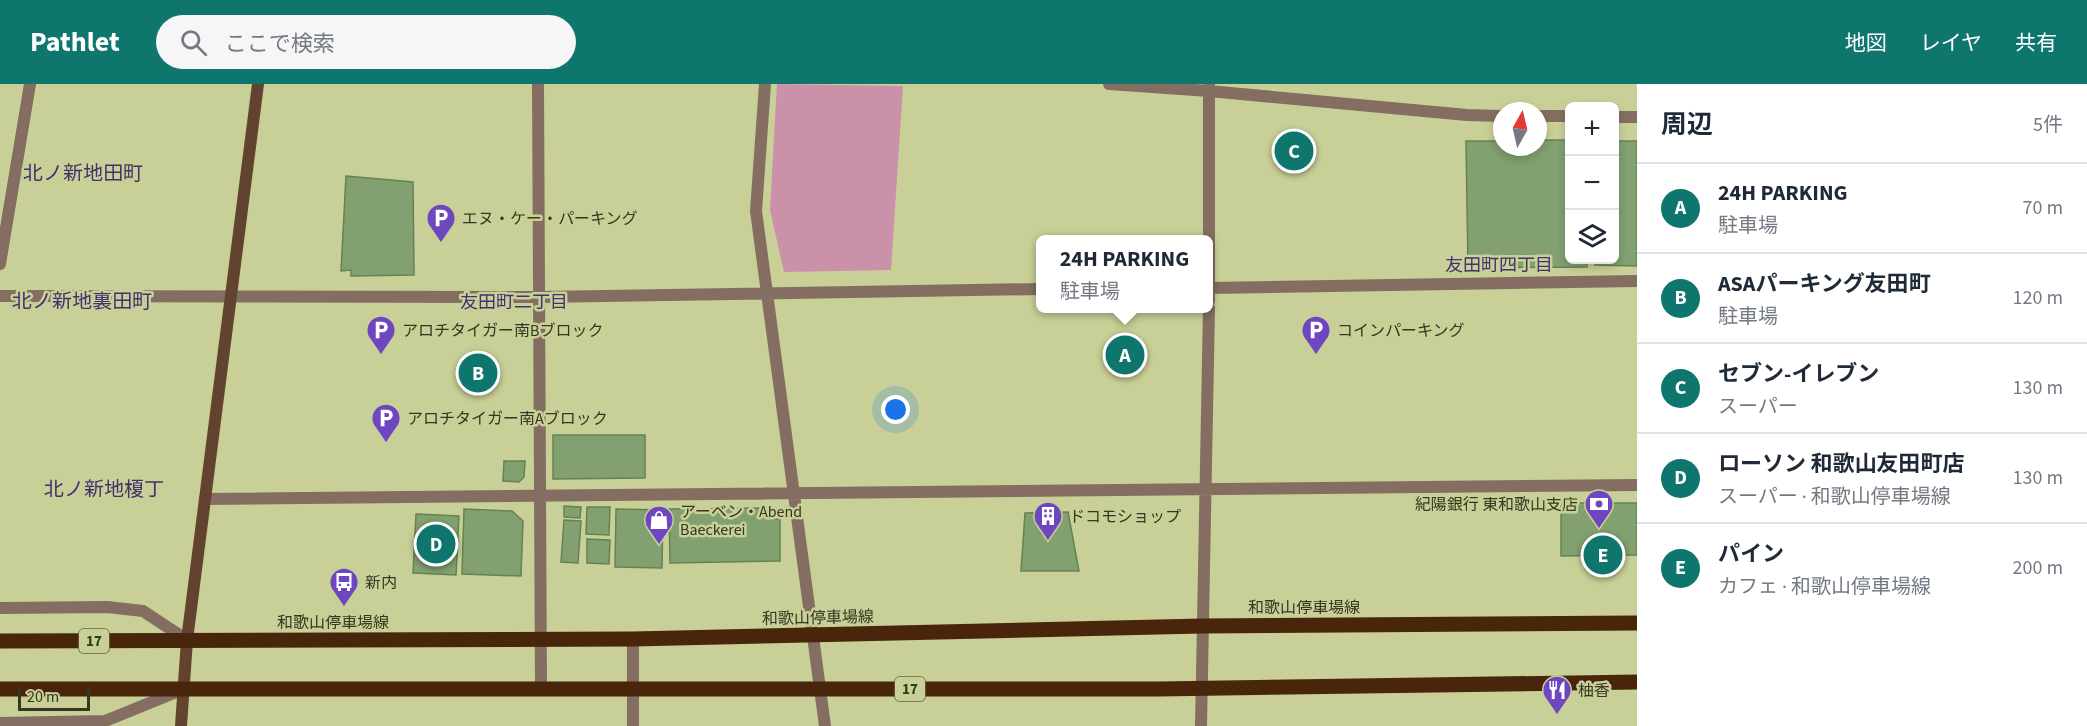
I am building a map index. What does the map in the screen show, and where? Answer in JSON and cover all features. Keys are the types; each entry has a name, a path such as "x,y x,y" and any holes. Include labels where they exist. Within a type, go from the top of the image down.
{"main road":[{"name":"和歌山停車場線","path":"0,641 633,639 1202,626 1637,623"},
{"name":"17","path":"0,689 1200,688 1637,682"}],"street":[{"path":"0,264 30,84"},
{"path":"181,726 187,640 258,84"},
{"path":"538,84 541,690"},
{"path":"765,84 756,211 825,726"},
{"path":"1109,84 1209,87 1467,115 1493,116"},
{"path":"1209,87 1209,235"},
{"path":"1547,116 1565,116"},
{"path":"1619,117 1637,117"},
{"path":"1213,288 1637,281"},
{"path":"0,296 540,297 765,291 1036,290"},
{"path":"1201,726 1209,313"},
{"path":"205,499 1637,485"},
{"path":"0,608 107,607 143,611 187,640"},
{"path":"633,639 633,726"},
{"path":"0,723 105,721 183,690"}],"shaded area":[{"path":"777,84 903,86 891,270 784,272 770,210"}],"building":[{"path":"1547,140 1565,140 1565,264 1587,264 1587,267 1468,268 1466,141 1493,141 1493,156 1547,156"},
{"path":"1619,141 1637,141 1637,266 1595,265 1619,264"},
{"path":"346,176 413,182 414,275 351,276 351,270 341,271"},
{"path":"553,435 645,435 645,478 553,479"},
{"path":"504,461 525,461 524,477 519,482 503,481"},
{"name":"紀陽銀行 東和歌山支店","path":"1561,503 1637,503 1637,555 1561,556"},
{"path":"564,506 581,507 580,518 564,517"},
{"path":"587,507 610,507 609,535 586,534"},
{"path":"774,508 774,519 780,519 780,561 670,563 669,509"},
{"path":"464,509 512,511 523,521 521,576 462,574"},
{"path":"616,509 663,510 662,568 615,567"},
{"name":"ドコモショップ","path":"1068,512 1079,571 1021,571 1025,513"},
{"path":"416,514 459,516 456,575 413,573"},
{"path":"564,520 581,521 578,563 561,562"},
{"path":"587,539 610,540 609,564 587,563"}],"place":[{"name":"セブン-イレブン","path":"1294,151"},
{"name":"エヌ・ケー・パーキング","path":"441,244"},
{"name":"24H PARKING","path":"1125,355"},
{"name":"アロチタイガー南Bブロック","path":"381,356"},
{"name":"コインパーキング","path":"1316,356"},
{"name":"ASAパーキング友田町","path":"478,373"},
{"name":"アロチタイガー南Aブロック","path":"386,444"},
{"name":"紀陽銀行 東和歌山支店","path":"1599,530"},
{"name":"ドコモショップ","path":"1048,542"},
{"name":"ローソン 和歌山友田町店","path":"436,544"},
{"name":"アーベン・Abend Baeckerei","path":"659,546"},
{"name":"パイン","path":"1603,555"},
{"name":"新内","path":"344,608"},
{"name":"柚香","path":"1557,716"}],"district":[{"name":"北ノ新地田町","path":"83,173"},
{"name":"友田町四丁目","path":"1499,265"},
{"name":"北ノ新地裏田町","path":"82,301"},
{"name":"友田町二丁目","path":"514,302"},
{"name":"北ノ新地榎丁","path":"104,489"}]}
